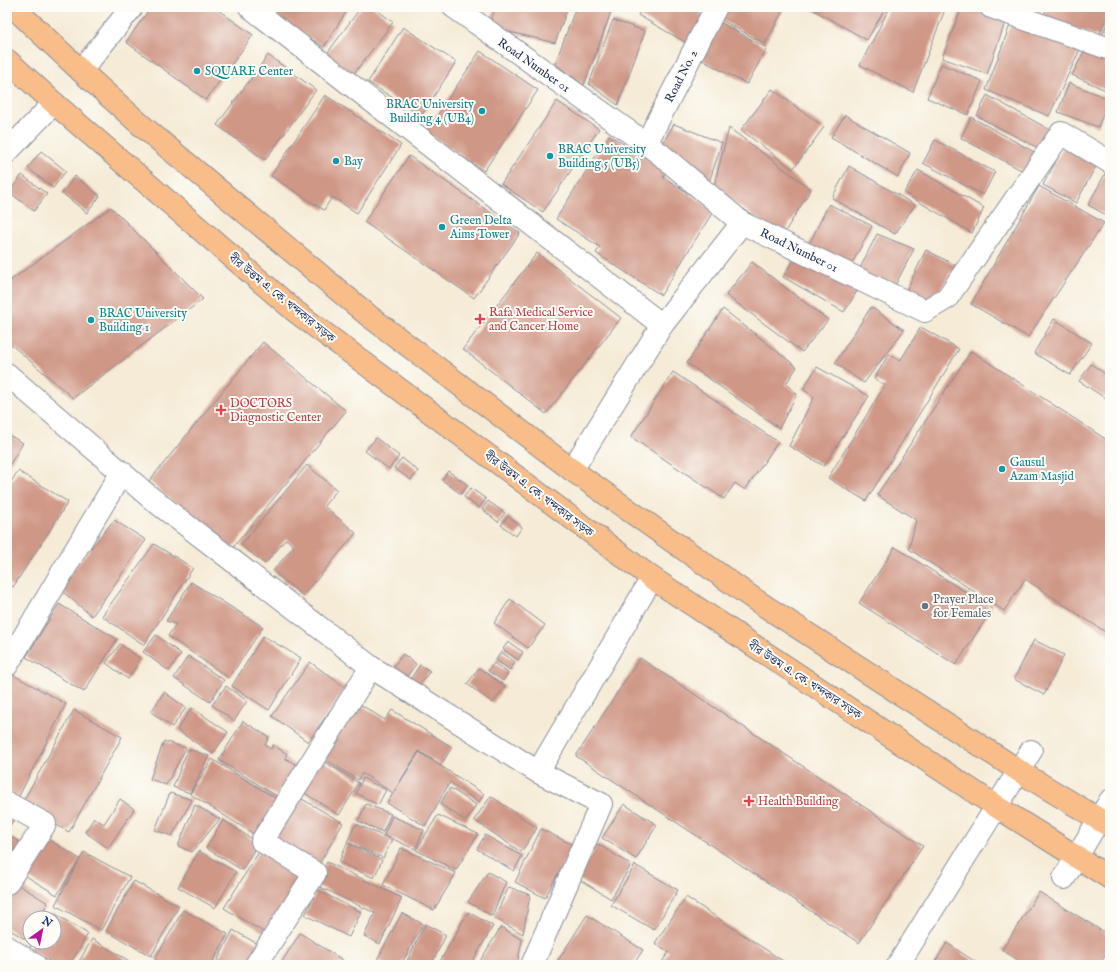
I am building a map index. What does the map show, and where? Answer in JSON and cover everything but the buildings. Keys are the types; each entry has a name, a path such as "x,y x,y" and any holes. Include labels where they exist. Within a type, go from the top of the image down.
{"main road":[{"path":"13,7 81,71 141,124 369,316 572,470 754,599 1019,771 1105,823"},
{"name":"বীর উত্তম এ. কে. খন্দকার সড়ক","path":"7,60 54,103 296,312 652,578 998,807 1110,878"}],"street":[{"path":"81,71 132,7"},
{"path":"250,7 662,325"},
{"name":"Road No. 2","path":"646,144 716,7"},
{"path":"991,7 1038,15 1110,49"},
{"name":"Road Number 01","path":"460,9 659,153 742,223 925,312 947,298 1061,133 1110,162"},
{"path":"7,152 54,103"},
{"path":"572,470 662,325 742,223"},
{"path":"7,374 151,498 372,667 538,772 601,804 532,965"},
{"path":"7,665 122,472"},
{"path":"538,772 652,578"},
{"path":"256,965 315,873 262,841 372,667"},
{"path":"898,965 1031,752"},
{"path":"1064,878 1077,857 1105,823 1110,801"},
{"path":"7,802 45,824 7,883"},
{"path":"7,947 35,965"}],"place":[{"name":"SQUARE Center","path":"197,71"},
{"name":"BRAC University Building 4 (UB4)","path":"482,111"},
{"name":"BRAC University Building 5 (UB5)","path":"550,156"},
{"name":"Bay","path":"336,161"},
{"name":"Green Delta Aims Tower","path":"442,227"},
{"name":"Rafa Medical Service and Cancer Home","path":"480,319"},
{"name":"BRAC University Building 1","path":"91,320"},
{"name":"DOCTORS Diagnostic Center","path":"221,410"},
{"name":"Gausul Azam Masjid","path":"1002,469"},
{"name":"Prayer Place for Females","path":"925,606"},
{"name":"Health Building","path":"749,801"}]}
